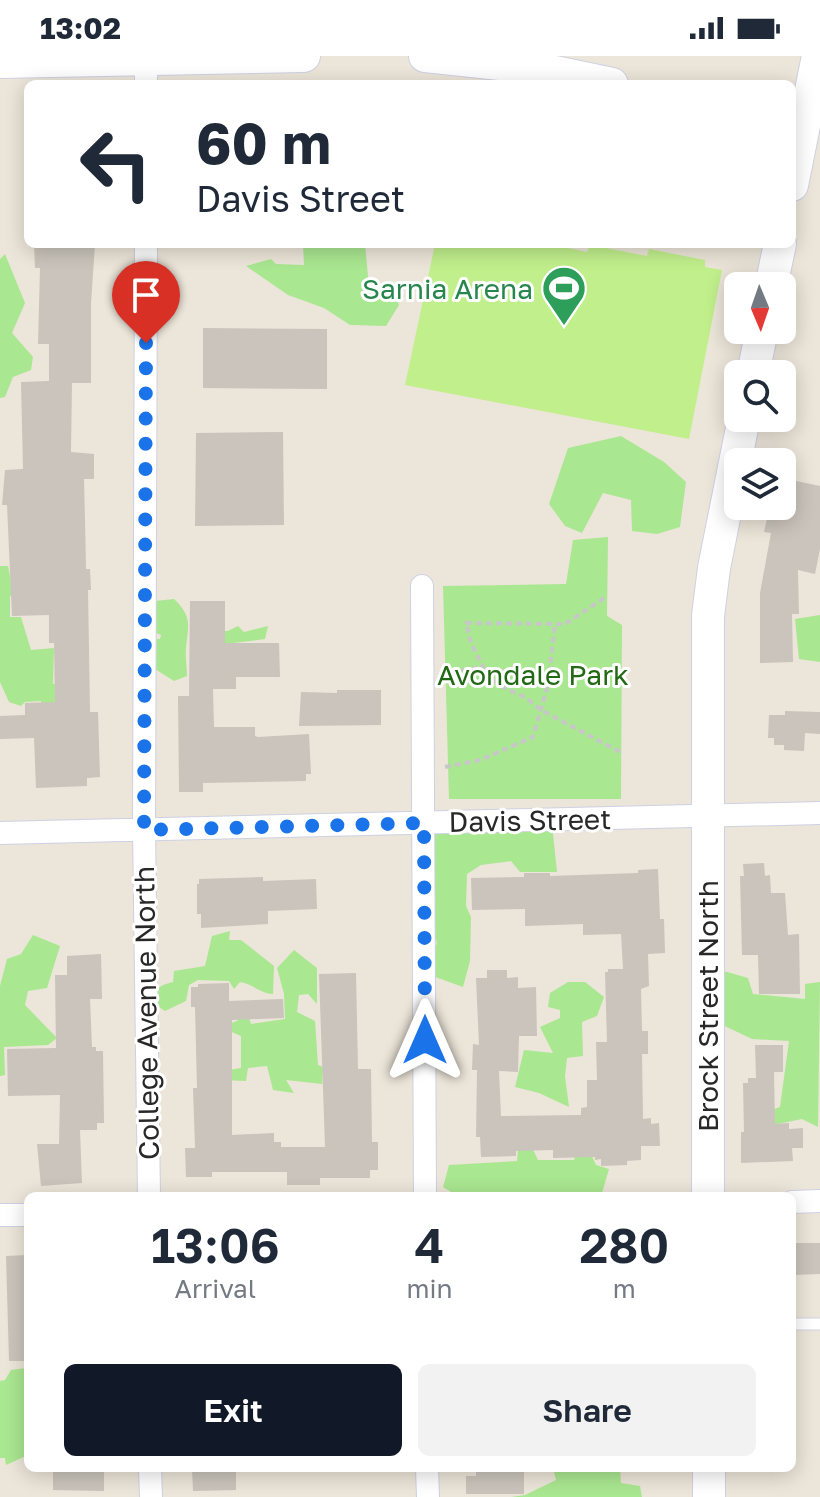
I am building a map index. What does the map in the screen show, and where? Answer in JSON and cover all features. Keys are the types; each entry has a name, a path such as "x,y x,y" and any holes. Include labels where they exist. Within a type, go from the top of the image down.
{"main road":[{"path":"0,62 146,72 304,56"},
{"path":"425,56 536,68 593,80"},
{"path":"796,167 818,56"},
{"path":"774,272 779,248"},
{"name":"Brock Street North","path":"708,1192 708,616 714,568 741,432"},
{"path":"709,1472 709,1497"}],"street":[{"name":"College Avenue North","path":"146,248 144,830 149,1192"},
{"path":"422,586 425,1192"},
{"name":"Davis Street","path":"0,833 820,813"},
{"path":"796,1202 820,1201"},
{"path":"0,1215 24,1215"},
{"path":"150,1472 151,1497"},
{"path":"427,1472 428,1497"}],"lane":[{"path":"796,1324 820,1324"}],"path":[{"path":"604,598 565,624 466,623 471,643 483,667 499,685 620,752"},
{"path":"424,771 480,760 533,737 552,665 555,624"},
{"path":"423,674 483,667"}],"green space":[{"path":"303,248 365,248 369,287 391,283 399,305 386,326 350,325 324,308 288,295 246,266 271,259 276,264 304,265"},
{"name":"Sarnia Arena","path":"434,248 568,248 587,252 589,248 606,248 647,256 649,249 705,260 705,267 722,270 689,439 405,385"},
{"path":"5,254 25,303 12,333 33,357 31,370 13,377 5,397 0,398 0,259"},
{"path":"621,436 664,462 686,482 680,527 657,534 632,531 631,500 603,493 582,533 565,526 549,504 568,448"},
{"name":"Avondale Park","path":"608,537 607,616 622,625 621,799 449,799 443,586 566,584 573,540"},
{"path":"0,566 8,566 14,595 10,596 10,617 21,617 31,650 54,648 53,684 70,685 50,713 42,714 41,701 25,702 21,706 9,702 0,682"},
{"path":"174,599 187,617 188,628 187,676 174,681 155,669 154,639 160,639 161,635 154,632 155,601"},
{"path":"820,615 820,662 799,659 795,619"},
{"path":"238,626 244,632 268,626 265,639 225,644 214,631 228,631"},
{"path":"552,824 557,872 520,872 511,861 481,865 467,874 466,906 471,917 470,961 463,987 427,974 428,951 437,944 436,939 428,938 431,829"},
{"path":"230,931 229,940 241,940 274,966 273,994 240,982 234,989 229,981 198,980 189,985 186,1001 165,1011 151,1002 158,988 173,982 174,971 205,966 212,936"},
{"path":"33,935 60,946 47,988 28,991 25,1005 57,1038 48,1045 4,1047 5,1075 0,1076 0,986 7,959 21,954"},
{"path":"294,950 317,968 317,1004 308,994 299,995 297,1012 315,1021 318,1065 323,1067 322,1084 286,1080 294,1093 273,1090 267,1066 248,1068 246,1081 221,1080 229,1070 241,1068 241,1036 227,1030 226,1025 237,1021 243,1009 247,1010 251,1024 285,1019 284,994 277,968"},
{"path":"713,968 748,978 753,994 805,999 805,984 820,982 818,1127 802,1119 759,1128 763,1113 780,1107 789,1041 752,1039 712,1020"},
{"path":"568,982 585,982 604,997 597,1016 582,1022 583,1056 567,1058 565,1076 569,1107 539,1093 515,1087 524,1050 553,1053 540,1027 560,1018 560,1010 548,1007 550,993"},
{"path":"581,1132 596,1165 609,1169 602,1192 451,1192 443,1187 449,1165 517,1161 519,1138 526,1135 538,1160 574,1160"},
{"path":"24,1368 24,1457 6,1465 5,1458 0,1458 0,1381 5,1380 11,1370"},
{"path":"554,1472 620,1472 621,1483 640,1486 642,1497 511,1497 525,1495 556,1480"}],"building":[{"path":"34,248 95,248 91,383 72,383 71,452 94,454 94,479 84,479 86,569 90,569 91,590 88,590 90,712 98,712 100,777 87,778 87,786 36,788 34,738 0,739 0,716 25,715 25,703 55,702 54,643 49,643 49,615 12,616 7,505 2,505 5,470 23,469 21,382 49,381 49,344 38,344 40,268 35,268"},
{"path":"203,328 327,329 327,389 203,388"},
{"path":"283,432 284,525 195,526 196,433"},
{"path":"796,481 820,486 820,549 815,574 798,570 799,614 792,614 793,662 760,663 760,593 771,533 764,532 767,520 796,520"},
{"path":"190,601 225,601 225,643 279,643 280,677 236,677 236,689 213,689 214,727 255,727 255,736 258,737 309,734 311,774 306,774 306,781 203,783 203,792 179,792 178,696 189,696"},
{"path":"337,690 381,690 381,725 299,726 301,692 337,693"},
{"path":"785,711 820,712 820,734 805,733 804,751 784,750 784,745 774,745 774,738 768,738 769,715 785,715"},
{"path":"764,863 765,876 770,875 771,893 785,893 788,935 799,934 800,994 759,994 758,955 742,955 740,876 744,876 743,864"},
{"path":"658,869 665,953 648,954 649,986 641,989 642,1031 648,1031 648,1054 642,1054 643,1119 651,1118 651,1124 659,1123 660,1146 641,1146 641,1160 627,1161 627,1165 601,1166 601,1159 595,1160 595,1157 553,1158 553,1150 516,1151 516,1156 481,1157 480,1137 476,1137 477,1070 472,1070 473,1044 479,1045 476,978 487,978 487,970 507,970 507,978 518,977 518,988 536,987 537,1036 519,1036 518,1072 499,1071 501,1116 581,1115 581,1108 587,1107 587,1080 597,1080 596,1042 607,1042 605,972 608,969 623,969 621,934 583,935 583,924 525,926 525,909 472,910 471,878 524,877 524,873 550,873 550,876 638,873 638,870"},
{"path":"263,877 263,881 316,879 317,909 268,911 268,924 201,928 201,914 197,914 199,879"},
{"path":"101,954 102,999 90,999 92,1047 103,1051 104,1123 97,1123 97,1130 80,1130 82,1183 41,1186 37,1144 59,1144 60,1095 8,1096 7,1049 56,1048 55,975 67,975 67,956"},
{"path":"356,973 358,1069 371,1069 372,1142 378,1142 378,1170 370,1170 370,1178 320,1178 320,1185 287,1185 287,1172 212,1172 212,1177 186,1177 185,1148 195,1148 193,1088 197,1088 195,1007 191,1007 191,987 229,983 229,1001 283,999 284,1018 232,1020 232,1135 274,1133 274,1142 281,1142 281,1147 325,1147 319,974"},
{"path":"755,1045 783,1045 783,1072 774,1072 775,1124 789,1123 789,1129 803,1128 803,1148 792,1148 793,1161 741,1163 743,1083 748,1083 748,1078 756,1078"},
{"path":"796,1243 820,1243 820,1274 796,1275"},
{"path":"24,1255 24,1361 9,1361 6,1256"},
{"path":"53,1472 104,1472 104,1491 53,1490"},
{"path":"192,1472 236,1472 236,1490 193,1491"},
{"path":"476,1472 524,1472 524,1494 466,1494 466,1476 476,1476"}],"place":[{"name":"Sarnia Arena","path":"564,327"}],"route":[{"path":"146,343 144,830 424,823 425,1040"}]}
